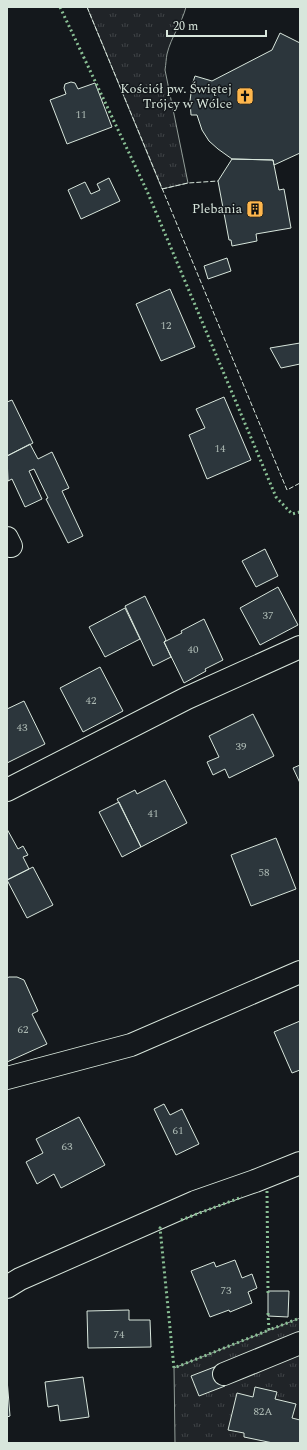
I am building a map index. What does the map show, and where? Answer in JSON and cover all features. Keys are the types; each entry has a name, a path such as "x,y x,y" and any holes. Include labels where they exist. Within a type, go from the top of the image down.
{"street":[{"path":"7,790 187,698 300,647"},
{"path":"7,1078 131,1045 300,972"},
{"path":"7,1287 20,1279 196,1202 300,1163"},
{"path":"224,1374 300,1343"}],"green space":[{"path":"87,7 186,7 169,48 165,70 188,183 162,189"},
{"path":"300,1318 300,1443 175,1443 174,1368"}],"building":[{"name":"Kościół pw. Świętej Trójcy w Wólce","path":"280,33 300,43 300,153 274,165 273,160 232,159 209,141 202,130 197,115 191,115 190,101 195,76 212,81 272,50"},
{"path":"71,82 75,83 78,89 95,83 112,127 67,144 50,100 66,94 64,88 65,84"},
{"name":"Plebania","path":"232,159 273,160 279,190 284,189 291,228 256,234 257,241 232,246 231,240 229,240 218,181"},
{"path":"109,178 120,201 81,219 68,190 85,182 91,194 100,190 97,184"},
{"path":"227,258 231,271 208,279 204,266"},
{"path":"170,289 195,347 161,361 136,304"},
{"path":"300,343 300,364 281,368 270,348"},
{"path":"224,397 251,460 207,479 189,435 205,428 196,409"},
{"path":"12,400 33,443 7,456 7,402"},
{"path":"30,444 38,459 52,452 69,488 62,491 83,536 68,543 46,499 48,498 34,469 29,471 42,499 25,507 12,479 8,481 7,456"},
{"path":"265,549 278,576 256,587 242,561"},
{"path":"278,587 298,625 260,645 240,608"},
{"path":"145,596 166,640 164,642 171,657 153,666 125,606"},
{"path":"125,608 140,639 105,657 89,627"},
{"path":"204,619 223,660 205,669 206,671 184,683 164,642"},
{"path":"100,667 123,711 83,732 60,688"},
{"path":"24,701 45,744 7,763 7,709"},
{"path":"253,714 274,756 229,778 225,769 213,775 207,762 219,757 209,736"},
{"path":"300,765 300,783 293,768"},
{"path":"165,780 187,823 141,847 117,799 135,790 137,794"},
{"path":"119,802 141,847 122,857 99,812"},
{"path":"7,829 18,849 23,846 28,855 23,857 29,869 7,880"},
{"path":"276,838 296,889 251,906 231,855"},
{"path":"33,867 53,905 27,918 7,880"},
{"path":"17,977 24,980 38,1011 32,1014 47,1044 7,1062 7,978"},
{"path":"300,1021 300,1070 292,1073 274,1032"},
{"path":"164,1104 170,1115 182,1109 199,1144 176,1155 154,1109"},
{"path":"79,1117 105,1165 61,1188 54,1174 37,1184 26,1162 43,1153 36,1139"},
{"path":"235,1260 242,1278 252,1274 257,1288 248,1292 252,1303 230,1312 229,1310 210,1317 191,1271 214,1262 216,1267"},
{"path":"268,1291 289,1291 288,1317 268,1316"},
{"path":"129,1310 129,1320 150,1320 151,1347 88,1348 87,1311"},
{"path":"217,1366 225,1386 199,1396 191,1376"},
{"path":"83,1377 89,1417 60,1421 58,1405 48,1407 45,1382"},
{"path":"7,1379 10,1416 7,1417"},
{"path":"255,1387 277,1392 275,1399 296,1404 292,1418 300,1420 300,1443 273,1443 244,1437 244,1433 228,1430 237,1393 253,1397"}],"hedge":[{"path":"60,7 147,191 276,497 292,514 300,512"},
{"path":"267,1191 268,1293"},
{"path":"181,1220 242,1197"},
{"path":"161,1227 174,1368 269,1330"},
{"path":"268,1313 269,1330 300,1318"}],"fence":[{"path":"87,7 287,490 300,483"},
{"path":"162,189 188,183 218,181"}],"place":[{"name":"Kościół pw. Świętej Trójcy w Wólce","path":"245,96"},
{"name":"Plebania","path":"255,209"}]}
